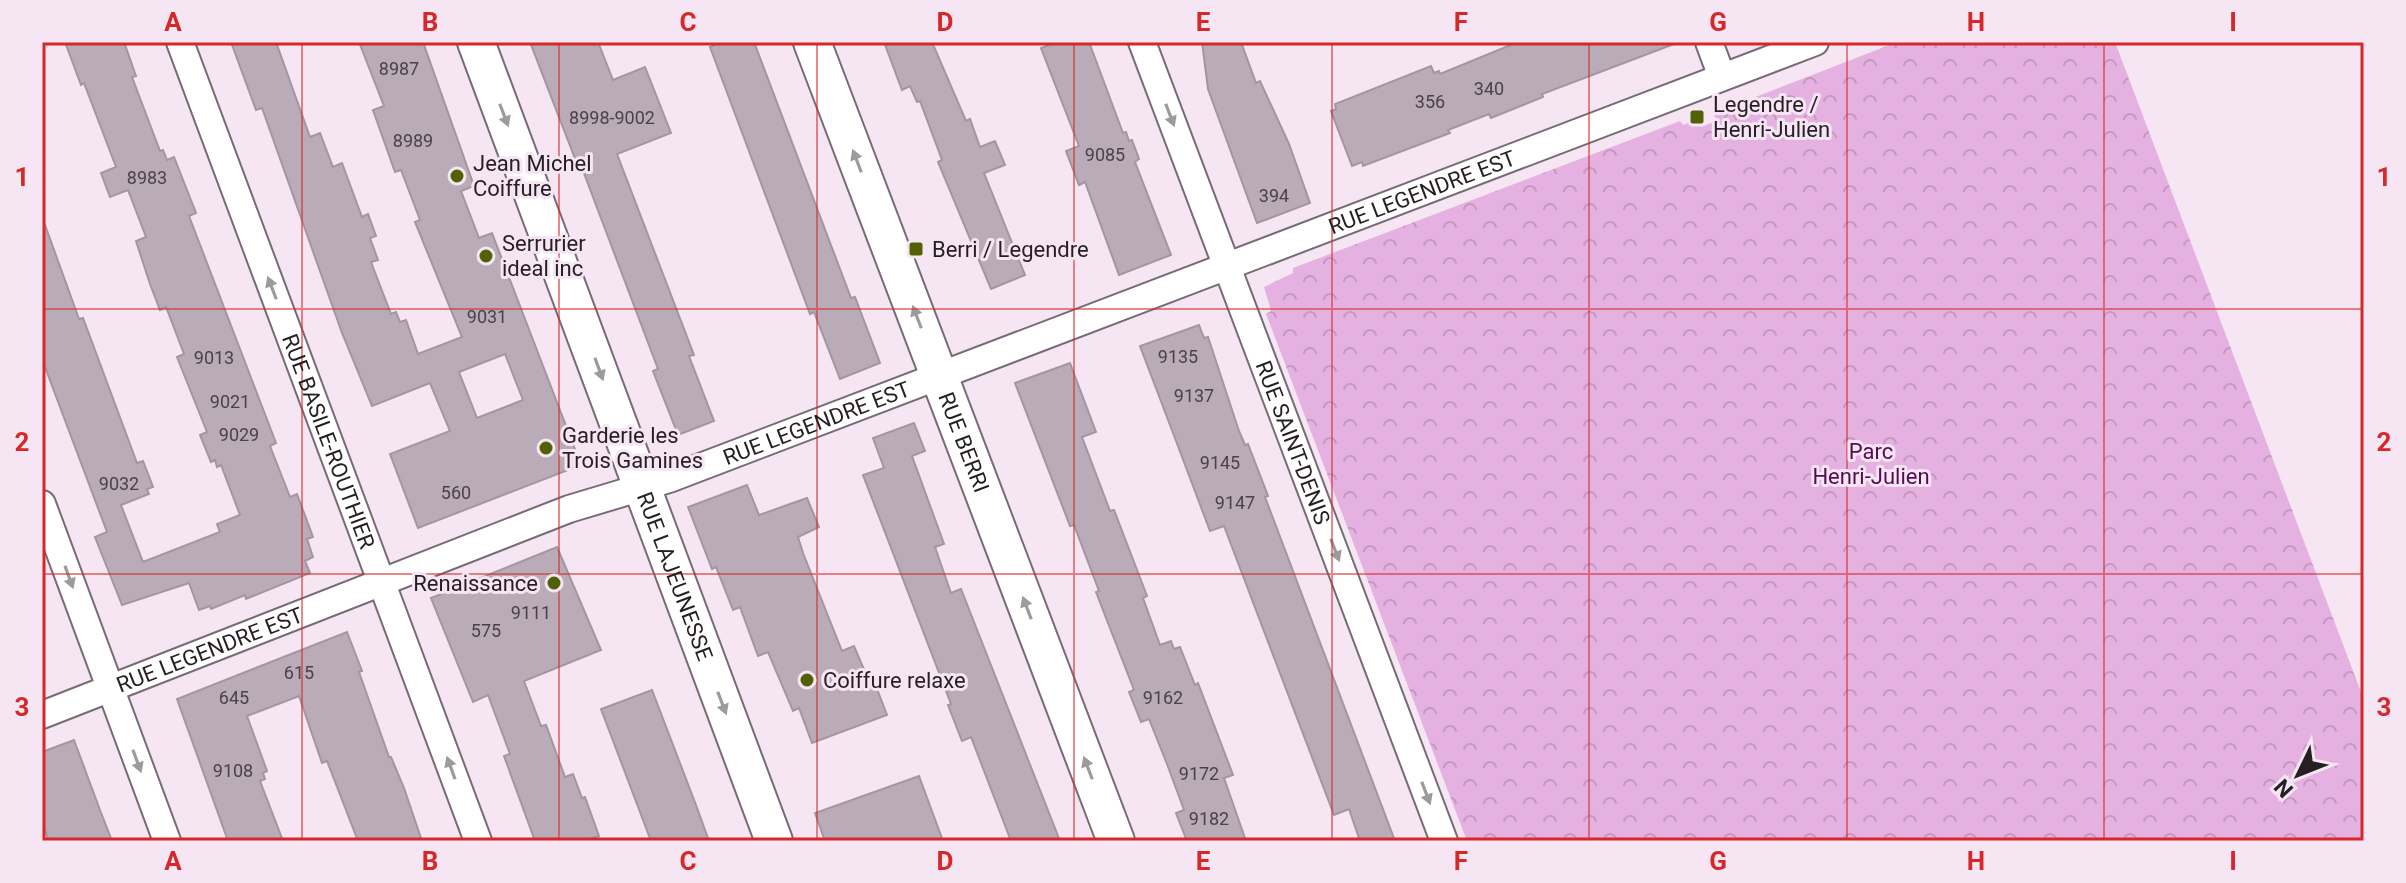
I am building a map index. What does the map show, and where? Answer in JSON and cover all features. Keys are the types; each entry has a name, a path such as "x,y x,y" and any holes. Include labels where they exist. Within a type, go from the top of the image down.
{"main road":[{"name":"RUE LAJEUNESSE","path":"476,42 774,841"},
{"name":"RUE BERRI","path":"812,42 1116,841"}],"street":[{"name":"RUE BASILE-ROUTHIER","path":"180,42 478,841"},
{"name":"RUE SAINT-DENIS","path":"1142,42 1444,841"},
{"path":"1709,42 1722,77"},
{"name":"RUE LEGENDRE EST","path":"42,715 569,509 642,487 940,376 1815,42"},
{"path":"42,504 167,841"}],"green space":[{"name":"Parc Henri-Julien","path":"1897,42 2115,42 2364,700 2364,841 1467,841 1266,314 1271,311 1264,287 1293,273 1293,268 1680,121 1683,125 1700,119 1704,126 1716,121 1714,113"}],"building":[{"path":"65,42 124,42 136,76 132,77 160,151 163,150 167,160 174,157 196,213 189,216 276,443 270,446 290,497 297,494 313,537 307,539 313,557 305,561 310,573 246,599 245,595 211,609 210,606 199,610 189,583 122,605 95,537 107,532 42,359 42,225 45,225 79,319 83,318 137,463 143,461 153,487 147,489 149,494 121,505 143,562 220,532 217,524 240,515 221,465 217,467 215,460 211,462 200,435 207,432 177,357 184,354 166,307 160,310 150,284 136,241 146,237 128,190 110,197 101,173 116,167"},
{"path":"231,42 276,42 310,137 320,133 333,167 342,163 362,217 368,214 376,236 370,238 378,260 371,262 391,314 396,312 400,322 406,320 418,354 462,337 415,222 420,220 401,170 395,172 373,110 384,106 359,42 423,42 474,186 461,191 479,238 492,233 581,465 418,528 390,454 450,431 430,383 372,406 342,333 262,108 256,110","holes":["505,354 523,400 477,418 459,372"]},
{"path":"530,42 598,42 613,80 645,67 671,133 617,154 694,355 689,356 714,421 678,435 653,371 658,369 582,168 579,169"},
{"path":"721,42 754,42 851,298 855,297 880,363 840,379 814,312 810,314 710,47"},
{"path":"884,42 932,42 966,121 970,119 980,147 995,141 1005,165 984,173 1025,275 991,289 938,162 942,160 920,101 917,102 910,86 902,90"},
{"path":"1057,42 1089,42 1123,133 1126,132 1129,141 1132,140 1139,159 1135,162 1171,255 1119,275 1085,182 1079,185 1066,151 1079,146 1041,48"},
{"path":"1202,42 1241,42 1256,83 1260,81 1289,144 1310,203 1257,223 1208,89"},
{"path":"1518,42 1674,44 1542,94 1543,97 1491,118 1489,114 1448,130 1450,133 1363,166 1362,162 1352,166 1331,111 1336,109 1335,104 1431,66 1434,73 1439,71 1440,74"},
{"path":"1199,325 1204,338 1208,337 1239,431 1245,445 1248,444 1268,496 1265,497 1395,841 1360,841 1349,809 1334,815 1224,526 1210,531 1140,346"},
{"path":"1070,363 1096,432 1082,437 1147,596 1143,598 1160,645 1171,641 1174,649 1180,647 1195,685 1198,683 1233,775 1224,778 1246,841 1187,841 1176,813 1184,810 1167,764 1149,719 1141,722 1129,692 1134,690 1096,592 1099,591 1074,525 1070,526 1015,383"},
{"path":"914,423 925,451 912,456 944,544 935,547 951,593 961,589 1060,841 1011,841 971,737 962,741 948,705 951,704 863,475 884,468 873,438"},
{"path":"747,485 759,515 807,498 819,527 798,537 803,553 842,651 854,646 871,686 875,684 887,715 812,743 799,708 793,711 768,652 758,656 740,607 733,610 716,567 712,569 688,507"},
{"path":"557,547 601,650 524,681 541,726 546,725 565,777 573,774 582,798 585,797 599,836 584,841 535,841 504,756 510,754 488,695 473,702 431,598"},
{"path":"347,632 389,757 404,788 422,841 358,841 327,761 322,763 299,696 247,716 267,771 263,773 265,779 260,781 283,841 228,841 177,699"},
{"path":"652,690 709,841 651,841 601,709"},
{"path":"74,740 112,841 49,841 42,823 42,752"},
{"path":"919,776 943,841 825,841 815,813"}],"place":[{"name":"Legendre / Henri-Julien","path":"1697,117"},
{"name":"Jean Michel Coiffure","path":"457,176"},
{"name":"Berri / Legendre","path":"916,249"},
{"name":"Serrurier ideal inc","path":"486,256"},
{"name":"Garderie les Trois Gamines","path":"546,448"},
{"name":"Renaissance","path":"554,583"},
{"name":"Coiffure relaxe","path":"807,680"}]}
